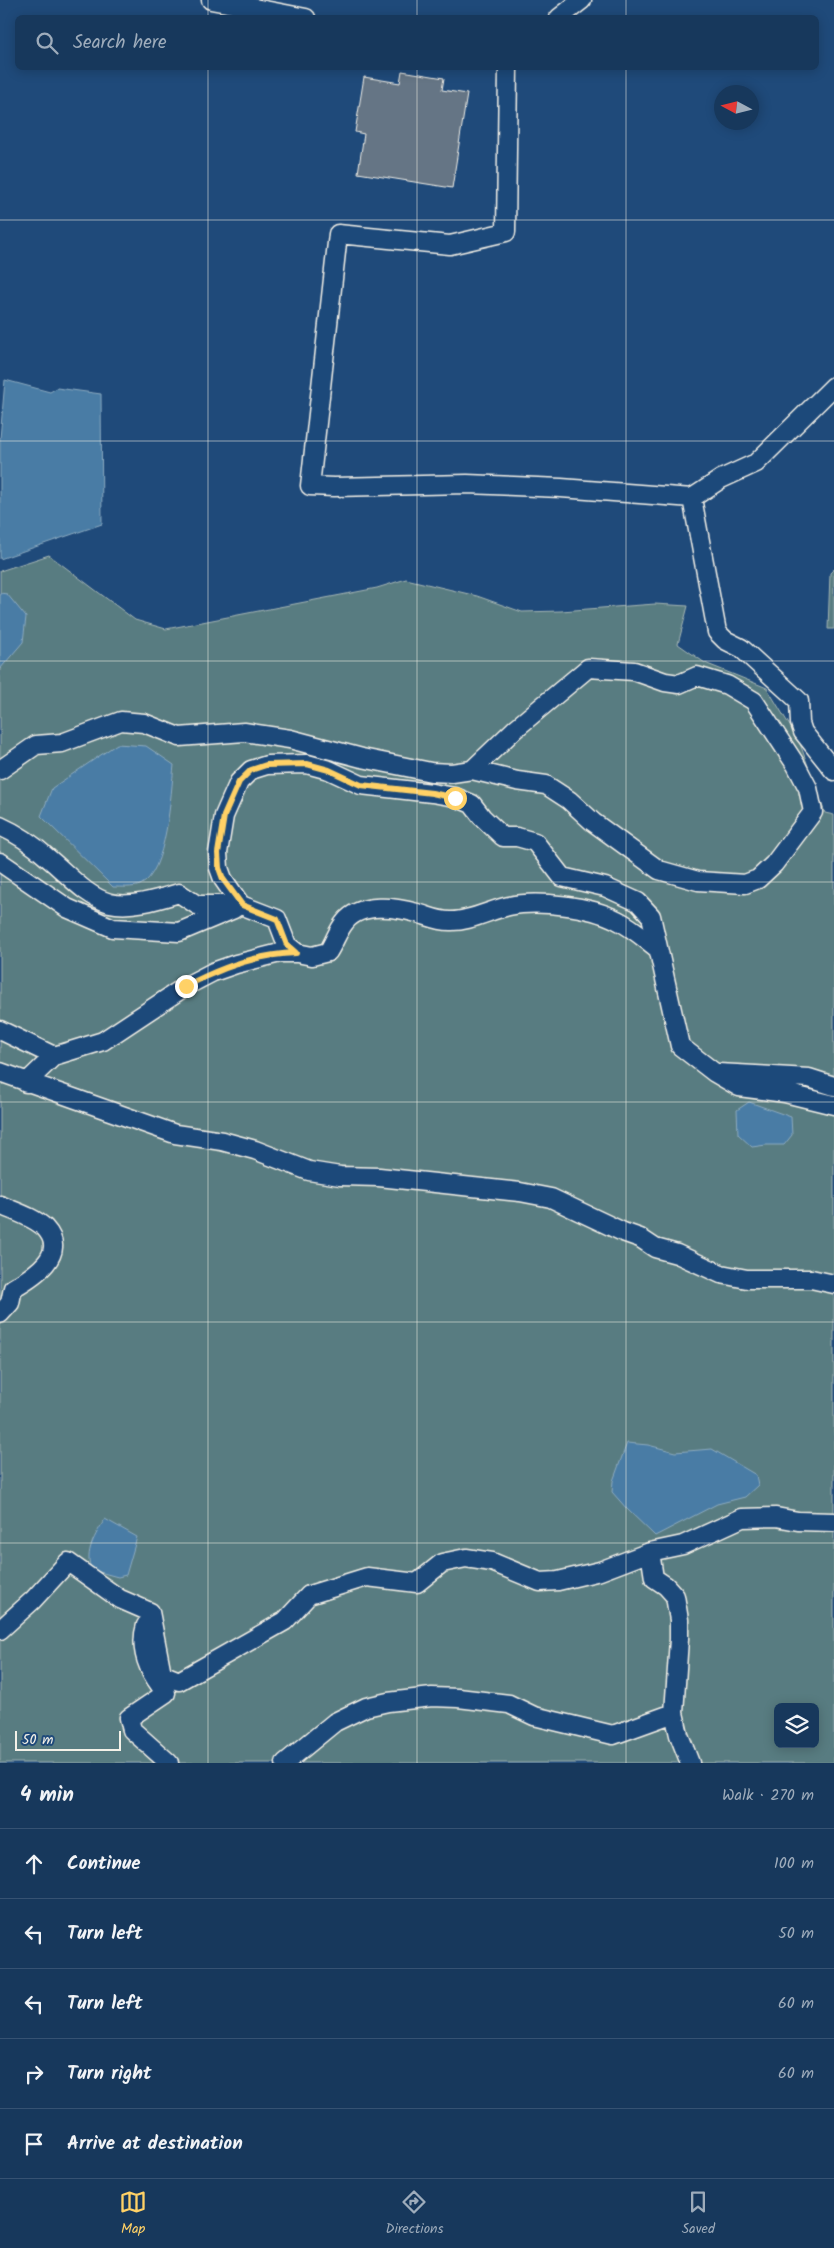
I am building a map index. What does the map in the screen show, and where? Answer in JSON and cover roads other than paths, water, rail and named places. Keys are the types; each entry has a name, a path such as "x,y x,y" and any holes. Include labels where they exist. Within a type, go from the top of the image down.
{"street":[{"path":"211,0 290,15"},
{"path":"563,15 582,0"},
{"path":"508,70 506,232 450,245 338,234 310,486 466,484 561,488 692,498 721,479 756,463 834,386"},
{"path":"692,498 717,632 725,640 741,648 799,701 800,723 803,732 834,771"},
{"path":"0,770 36,745 62,743 122,721 144,723 179,737 244,732 290,739 362,758 431,772 452,773 472,770 517,781 546,785 569,800 593,822 659,870 698,881 745,884 758,879 774,864 813,812 808,788 796,765 754,701 727,686 697,676 679,684 665,682 634,671 588,668 515,729 472,770"},
{"path":"242,905 223,879 219,868 218,853 224,816 239,782 251,770 266,765 307,764 329,770 361,785 432,793 472,804 482,817 503,837 517,837 535,842 562,878 605,887 638,902 651,916 680,1046 739,1087 785,1093 834,1105"},
{"path":"0,826 25,840 50,859 70,880 95,896 111,903 152,900 179,893 197,905 242,905 277,919 287,945 296,953"},
{"path":"0,862 67,908 113,928 180,932 242,905"},
{"path":"26,1082 54,1056 103,1041 186,986 213,972 280,953 312,956 328,952 345,922 357,912 373,908 417,913 434,919 452,922 487,914 508,906 554,903 616,919 658,949"},
{"path":"0,1030 54,1056"},
{"path":"0,1072 175,1134 222,1141 255,1150 309,1171 520,1192 551,1198 640,1238 655,1248 676,1254 721,1274 747,1278 811,1279 834,1284"},
{"path":"715,1072 810,1078 834,1086"},
{"path":"0,1204 44,1227 52,1240 53,1248 50,1260 40,1270 13,1288 10,1303 0,1314"},
{"path":"150,1612 162,1674 178,1681 285,1621 309,1595 367,1577 418,1583 442,1564 466,1558 492,1562 540,1582 558,1581 600,1571 650,1552 683,1545 742,1518 776,1517 798,1521 834,1522"},
{"path":"650,1552 654,1578 666,1586 674,1596 679,1620 679,1659 674,1712 679,1735 690,1763"},
{"path":"0,1630 33,1600 68,1562 120,1598 150,1612"},
{"path":"150,1612 143,1635 145,1662 152,1677 166,1693 129,1718 132,1730 169,1763"},
{"path":"285,1763 334,1722 366,1707 388,1702 458,1698 509,1704 534,1716 613,1734 674,1712"}],"water":[{"path":"5,380 50,392 57,388 101,394 102,524 0,559 0,439"},
{"path":"0,593 7,594 26,617 23,642 0,669"},
{"path":"117,744 146,746 174,765 169,812 162,849 149,878 140,885 130,887 113,887 41,816 52,788"},
{"path":"749,1102 791,1117 792,1135 784,1145 752,1147 738,1134 737,1110"},
{"path":"627,1443 648,1445 675,1452 712,1449 756,1475 758,1485 745,1497 717,1504 655,1536 612,1492 613,1481"},
{"path":"105,1519 137,1537 126,1575 118,1577 92,1570 89,1557 90,1550"}]}
